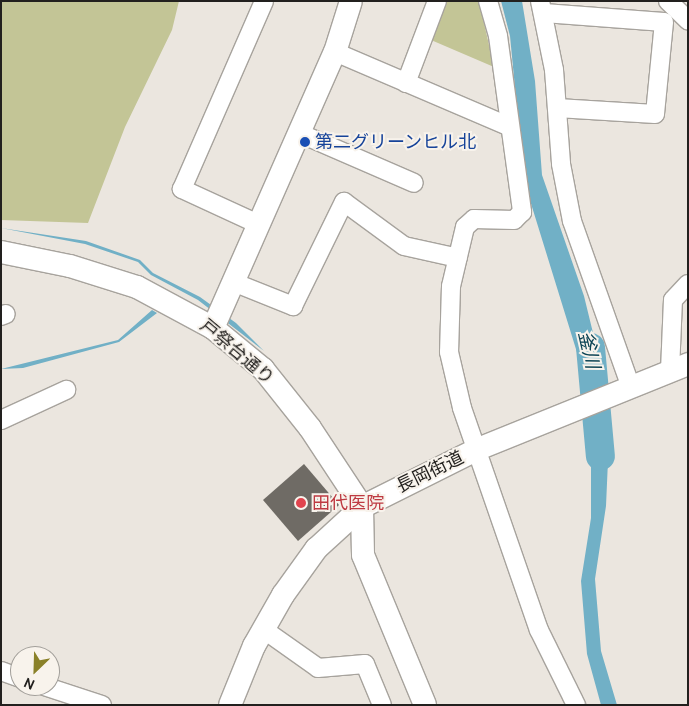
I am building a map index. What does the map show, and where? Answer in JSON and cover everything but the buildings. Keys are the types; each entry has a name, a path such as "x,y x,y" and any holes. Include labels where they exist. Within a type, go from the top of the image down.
{"street":[{"path":"258,224 182,190 264,1"},
{"path":"213,328 335,52 351,1"},
{"path":"406,83 437,1"},
{"path":"488,1 498,36 522,212 514,220 474,218 465,226 451,286 449,352 462,408 478,449 539,630 576,705"},
{"path":"668,1 688,20"},
{"path":"557,108 655,114 664,22 542,7 572,221 626,390 679,368 673,300 688,284"},
{"path":"335,52 510,127"},
{"path":"299,133 414,183"},
{"path":"234,282 293,306 344,202 404,246 458,258"},
{"name":"戸祭台通り","path":"1,252 70,266 137,287 213,328 284,394 362,507"},
{"path":"1,420 66,390"},
{"name":"長岡街道","path":"230,705 262,629 316,550 362,507 478,449 626,390"},
{"path":"362,507 363,555 425,705"},
{"path":"262,629 318,668 365,664 382,705"},
{"path":"60,691 102,705"}],"green space":[{"path":"1,1 179,1 172,30 125,127 88,223 1,220"},
{"path":"443,1 479,1 494,67 431,40"}],"water":[{"path":"501,1 522,1 535,81 542,175 584,296 605,382 588,388 524,181 510,36"},
{"path":"1,228 86,241 140,260 153,273 200,297 236,323 264,351 198,300 151,275 138,262 85,244"},
{"path":"152,310 157,313 119,342 23,368 1,369 118,340"},
{"path":"610,415 606,506 595,579 601,651 617,705 601,705 587,654 581,581 591,518 591,421"}],"waterway":[{"name":"釜川","path":"590,347 600,456"}],"place":[{"name":"第二グリーンヒル北","path":"305,142"},
{"name":"田代医院","path":"301,503"}]}
